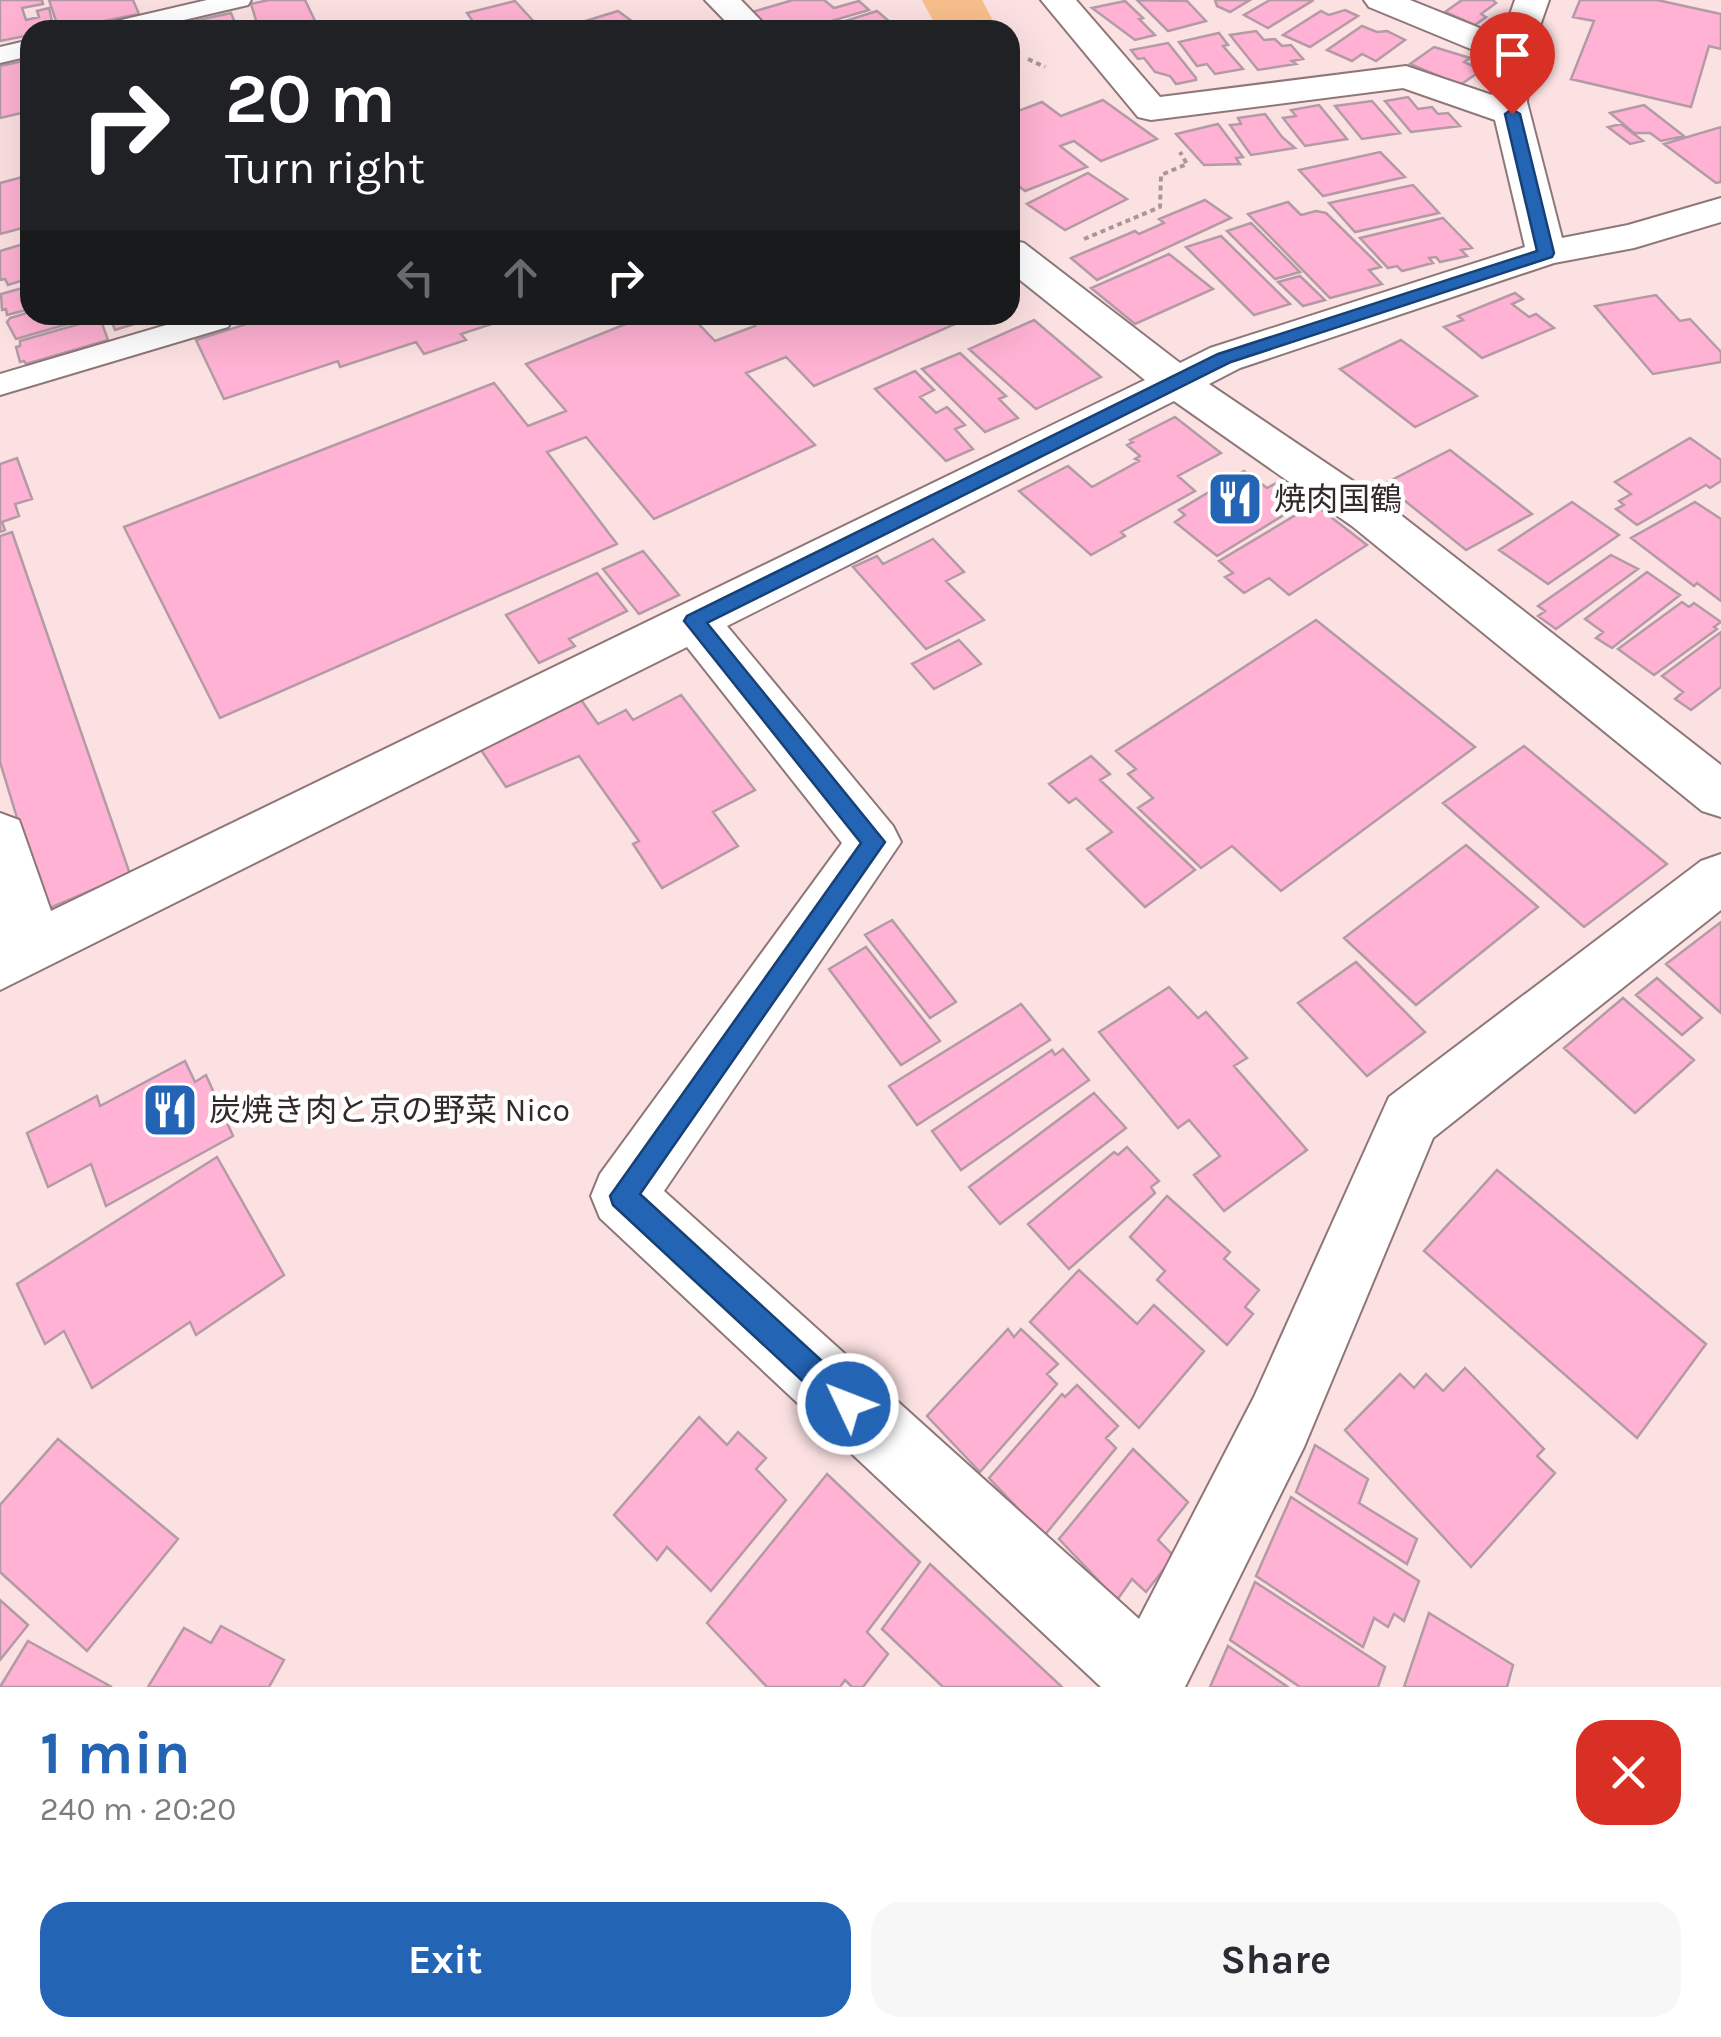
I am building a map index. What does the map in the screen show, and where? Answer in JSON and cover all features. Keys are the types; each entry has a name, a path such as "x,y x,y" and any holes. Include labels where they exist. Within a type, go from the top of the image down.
{"street":[{"path":"722,0 743,20"},
{"path":"1058,0 1151,110 1406,76 1512,114"},
{"path":"1381,0 1513,54"},
{"path":"1532,0 1513,54 1510,102 1546,253"},
{"path":"0,836 17,954 1179,384 1224,358 1546,253 1634,236 1721,210"},
{"path":"1020,260 1179,384 1368,514 1721,796"},
{"path":"694,621 874,842 623,1196 1146,1683 1279,1422 1411,1118 1721,878"}],"lane":[{"path":"152,20 239,0"},
{"path":"0,385 200,325"}],"path":[{"path":"1112,226 1160,207 1161,175 1187,164"}],"shaded area":[{"path":"922,0 982,0 993,20 933,20"}],"building":[{"path":"0,0 42,0 43,4 22,8 26,20 20,20 20,37 0,41"},
{"path":"49,0 133,0 139,14 109,20 56,20"},
{"path":"305,0 315,20 256,20 251,4"},
{"path":"793,0 824,0 834,8 859,1 869,10 835,20 760,20 752,12"},
{"path":"1137,0 1187,1 1206,21 1168,31"},
{"path":"1215,0 1250,0 1230,12 1217,6"},
{"path":"1270,0 1312,1 1268,28 1244,15"},
{"path":"1462,0 1496,3 1481,14 1486,17 1475,25 1445,12"},
{"path":"1580,0 1657,0 1721,14 1721,49 1709,46 1691,107 1571,79 1594,21 1573,17"},
{"path":"515,1 532,20 472,20 467,13"},
{"path":"1125,1 1155,35 1135,40 1092,8"},
{"path":"49,8 52,20 26,20 39,17 37,11"},
{"path":"1345,10 1358,16 1310,47 1283,35 1321,11 1329,15"},
{"path":"618,11 630,20 589,20"},
{"path":"877,11 888,20 849,20"},
{"path":"231,13 234,20 199,20"},
{"path":"1362,26 1405,40 1376,61 1362,54 1352,61 1327,50"},
{"path":"1256,31 1264,40 1291,45 1303,59 1292,61 1296,64 1258,70 1230,35"},
{"path":"1219,33 1228,45 1223,46 1243,69 1215,74 1207,64 1197,66 1179,42"},
{"path":"1168,43 1196,80 1176,84 1170,76 1155,72 1131,50"},
{"path":"1434,47 1470,58 1464,62 1482,70 1460,85 1410,64"},
{"path":"20,62 20,113 0,118 0,66"},
{"path":"1408,97 1418,109 1432,107 1438,114 1448,113 1460,126 1411,132 1385,101"},
{"path":"1103,100 1157,139 1101,161 1074,141 1060,146 1087,167 1025,191 1020,187 1020,110 1042,102 1061,116"},
{"path":"1372,101 1400,133 1362,139 1335,106"},
{"path":"1319,105 1347,139 1305,146 1283,118 1296,116 1291,110"},
{"path":"1644,105 1684,136 1661,141 1650,133 1634,133 1610,113"},
{"path":"1265,114 1295,148 1251,155 1230,125 1241,124 1238,118"},
{"path":"1218,124 1243,157 1236,158 1240,164 1204,165 1176,134"},
{"path":"1621,124 1643,141 1630,144 1608,127"},
{"path":"1721,127 1721,182 1716,183 1664,144"},
{"path":"1380,152 1405,177 1323,196 1299,170"},
{"path":"1088,173 1127,199 1065,230 1027,204"},
{"path":"20,178 20,229 0,234 0,183"},
{"path":"1413,185 1439,213 1355,232 1329,203"},
{"path":"1205,200 1231,218 1097,280 1071,258 1135,231 1139,234 1164,223 1159,219"},
{"path":"1288,202 1301,215 1326,213 1381,267 1369,270 1382,284 1330,298 1248,214"},
{"path":"1443,218 1472,248 1461,250 1467,256 1440,262 1436,257 1429,258 1433,263 1402,271 1397,266 1388,268 1360,238"},
{"path":"1251,223 1300,272 1275,279 1227,231"},
{"path":"1221,236 1290,304 1254,315 1186,247"},
{"path":"20,245 20,281 8,285 5,279 0,280 0,251"},
{"path":"1169,254 1213,289 1135,324 1091,288"},
{"path":"1300,276 1325,300 1303,306 1278,282"},
{"path":"20,289 20,312 7,315 6,309 2,310 1,294"},
{"path":"1515,293 1523,299 1512,304 1529,317 1536,314 1554,328 1482,358 1444,327 1463,320 1458,316"},
{"path":"1656,295 1680,321 1690,319 1721,352 1721,362 1653,374 1595,306"},
{"path":"20,315 20,325 64,325 16,339 7,322"},
{"path":"1034,320 1101,377 1036,409 969,349"},
{"path":"76,325 103,325 108,340 26,364 20,362 16,347 20,341"},
{"path":"243,325 488,325 461,334 466,340 424,354 416,342 340,367 338,361 224,399 196,340"},
{"path":"623,325 700,325 715,341 754,325 953,325 814,386 786,357 746,373 815,445 654,519 586,437 547,452 617,544 220,718 124,527 494,383 528,426 566,411 526,364"},
{"path":"1401,340 1477,396 1415,427 1340,369"},
{"path":"960,353 1006,396 999,399 1018,418 985,432 922,369"},
{"path":"915,371 934,390 920,397 936,413 947,407 965,425 955,429 973,449 946,461 875,389"},
{"path":"1175,417 1221,453 1178,476 1195,491 1121,532 1125,536 1091,555 1019,491 1068,466 1092,487 1139,461 1135,459 1140,456 1127,445 1133,442 1130,440"},
{"path":"1690,438 1721,460 1721,481 1710,488 1706,485 1637,525 1616,509 1624,505 1619,501 1631,494 1615,482"},
{"path":"1450,450 1532,514 1466,550 1384,484"},
{"path":"17,458 32,499 15,504 19,516 2,522 5,530 0,532 0,464"},
{"path":"1244,471 1267,488 1278,482 1305,502 1217,556 1175,522 1185,515 1179,510"},
{"path":"1572,502 1619,535 1548,584 1499,550"},
{"path":"1695,502 1721,519 1721,601 1697,583 1694,586 1631,538"},
{"path":"1314,504 1367,545 1289,595 1269,578 1244,593 1225,577 1233,573 1219,561"},
{"path":"12,532 130,874 45,910 0,762 0,536"},
{"path":"933,539 964,572 946,581 984,620 926,649 853,567 877,556 883,564"},
{"path":"643,551 679,595 639,614 603,569"},
{"path":"1611,555 1638,569 1556,629 1538,616 1545,611 1538,606"},
{"path":"1647,572 1680,595 1612,648 1596,638 1603,632 1585,619"},
{"path":"597,573 627,611 569,639 575,646 539,663 506,615"},
{"path":"1682,602 1689,607 1694,603 1721,622 1714,627 1717,629 1654,675 1618,649"},
{"path":"1316,620 1475,747 1281,891 1232,846 1201,868 1138,808 1153,798 1128,774 1136,769 1116,751"},
{"path":"1721,632 1721,687 1691,710 1675,699 1683,692 1662,676"},
{"path":"959,640 981,664 934,689 912,664"},
{"path":"681,695 755,790 713,812 738,846 662,888 633,844 639,841 579,756 506,787 481,750 579,697 598,724 626,710 633,720"},
{"path":"1524,746 1667,864 1584,927 1443,803"},
{"path":"1091,756 1110,774 1100,780 1195,870 1145,907 1087,849 1112,832 1076,798 1069,803 1049,784"},
{"path":"1466,845 1538,907 1416,1005 1344,938"},
{"path":"892,920 956,1002 930,1018 865,935"},
{"path":"1721,922 1721,1013 1666,964"},
{"path":"866,947 940,1041 901,1065 829,969"},
{"path":"1356,962 1425,1032 1367,1076 1298,1003"},
{"path":"1657,978 1702,1018 1682,1035 1636,995"},
{"path":"1169,987 1198,1018 1206,1012 1247,1058 1234,1066 1307,1150 1224,1211 1194,1175 1220,1156 1189,1120 1178,1128 1099,1032"},
{"path":"1623,998 1694,1060 1635,1113 1564,1048"},
{"path":"1021,1004 1050,1040 917,1125 889,1086"},
{"path":"1063,1049 1089,1080 961,1170 932,1131 1052,1050 1055,1055"},
{"path":"185,1061 195,1082 206,1075 233,1136 106,1206 91,1164 48,1187 27,1133 97,1096 100,1106"},
{"path":"1094,1093 1126,1128 1000,1224 969,1187"},
{"path":"1127,1147 1159,1181 1151,1187 1155,1193 1069,1269 1028,1224 1114,1152 1118,1155"},
{"path":"217,1157 284,1275 196,1335 190,1322 92,1388 64,1331 45,1344 17,1284"},
{"path":"1497,1170 1706,1344 1637,1438 1424,1251"},
{"path":"1167,1196 1230,1252 1224,1259 1259,1290 1245,1307 1253,1314 1227,1345 1157,1280 1165,1271 1130,1237"},
{"path":"1079,1270 1137,1324 1154,1305 1204,1351 1139,1428 1030,1322"},
{"path":"1008,1329 1014,1337 1021,1329 1058,1364 1047,1374 1057,1384 980,1472 927,1416"},
{"path":"1465,1368 1544,1449 1537,1456 1555,1473 1471,1567 1345,1430 1400,1374 1414,1388 1426,1374 1443,1391"},
{"path":"1077,1385 1118,1426 1106,1438 1116,1448 1044,1536 989,1478 1062,1394 1065,1397"},
{"path":"699,1417 727,1445 738,1432 766,1458 756,1469 786,1500 711,1591 667,1547 657,1560 614,1515"},
{"path":"58,1439 178,1539 87,1651 0,1572 0,1505"},
{"path":"1315,1445 1368,1479 1359,1503 1417,1539 1407,1564 1296,1492"},
{"path":"1133,1449 1188,1502 1158,1540 1174,1556 1146,1592 1132,1579 1117,1600 1059,1539"},
{"path":"827,1474 920,1562 867,1632 888,1654 863,1687 852,1687 845,1680 840,1687 767,1687 707,1623"},
{"path":"1291,1497 1419,1581 1404,1621 1394,1614 1388,1627 1374,1618 1363,1647 1256,1576"},
{"path":"930,1564 1062,1687 943,1687 882,1629"},
{"path":"1255,1582 1385,1667 1378,1687 1300,1687 1230,1640"},
{"path":"0,1600 28,1625 0,1660"},
{"path":"1429,1613 1513,1665 1507,1687 1404,1687"},
{"path":"221,1626 284,1660 269,1687 148,1687 184,1628 211,1643"},
{"path":"28,1641 112,1687 0,1687"},
{"path":"1228,1646 1288,1687 1210,1687"}],"place":[{"name":"焼肉国鶴","path":"1235,499"},
{"name":"炭焼き肉と京の野菜 Nico","path":"170,1110"}],"route":[{"path":"848,1404 623,1196 874,842 694,621 1179,384 1224,358 1546,253 1512,114"}]}
